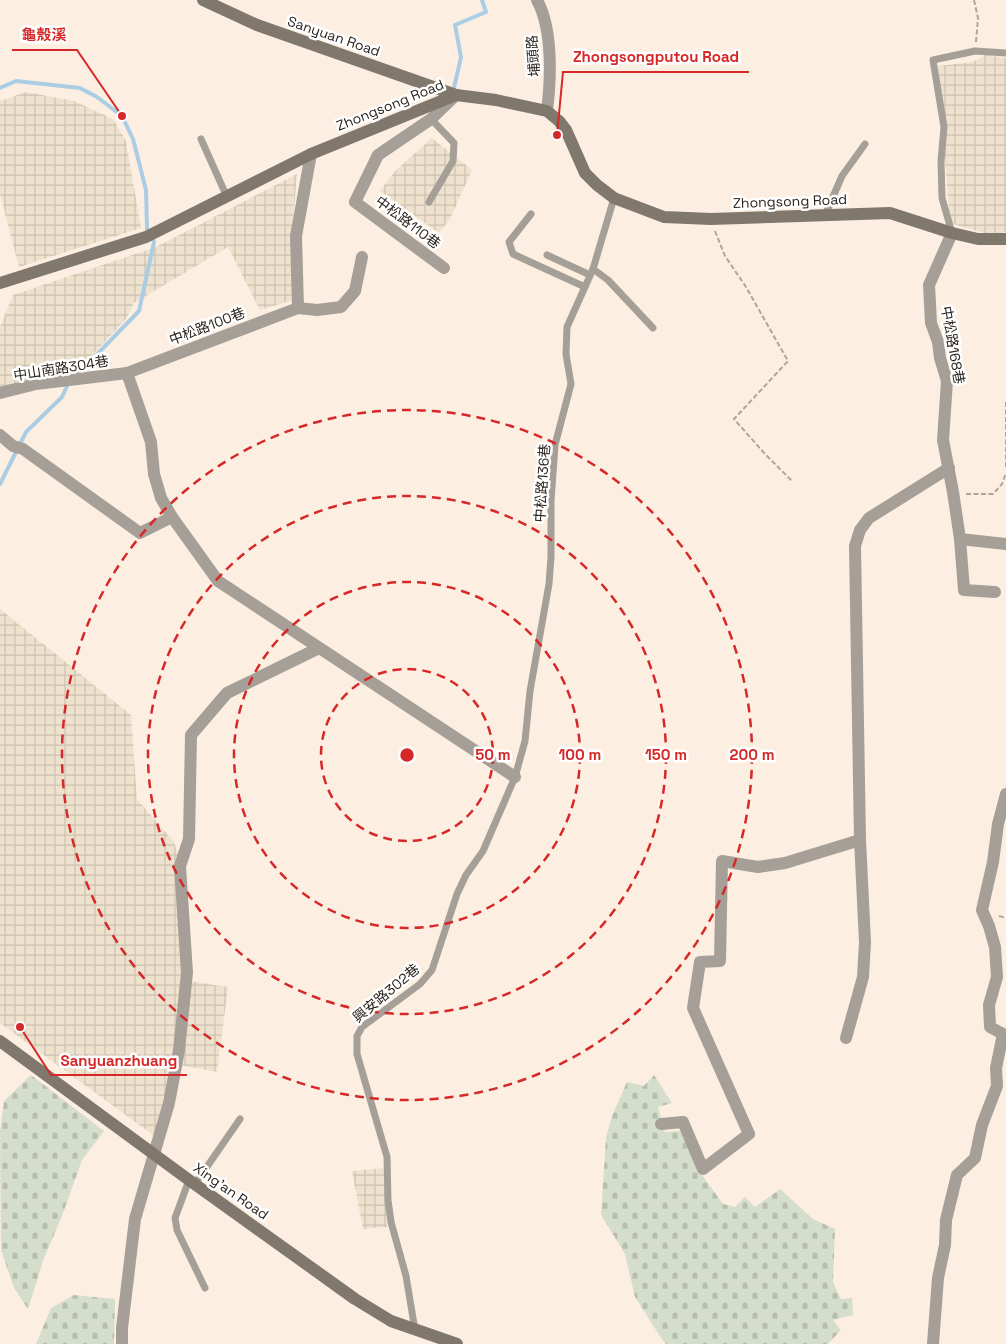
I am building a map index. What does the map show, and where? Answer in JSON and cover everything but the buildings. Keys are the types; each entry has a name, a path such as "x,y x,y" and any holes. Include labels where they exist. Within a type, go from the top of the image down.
{"street":[{"name":"Sanyuan Road","path":"203,0 218,4 257,25 456,95"},
{"name":"埔頭路","path":"537,0 543,10 549,58 550,83 547,111"},
{"name":"Zhongsong Road","path":"0,283 146,238 311,154 456,95 496,100 547,111 560,121 566,130 585,173 596,185 614,198 664,217 711,219 890,214 978,239 1006,240"},
{"name":"中松路110巷","path":"444,268 355,202 378,156 431,119 456,95"},
{"path":"298,308 296,236 311,154"},
{"name":"中松路168巷","path":"952,233 929,284 931,323 938,342 940,358 947,381 944,440 960,539 964,590 995,592"},
{"name":"中松路100巷","path":"127,373 298,308 317,310 341,307 355,291 362,257"},
{"path":"127,373 151,442 154,474 161,498 172,517 218,581 516,777"},
{"name":"中山南路304巷","path":"0,393 36,384 127,373"},
{"path":"0,435 13,446 24,449 140,533 172,517"},
{"path":"846,1038 863,977 865,942 860,840 855,546 860,530 870,518 949,468"},
{"path":"960,539 1006,544"},
{"path":"122,1344 122,1328 135,1219 169,1103 179,1050 187,973 180,866 189,839 191,735 226,693 319,648"},
{"path":"933,1344 938,1278 945,1245 946,1220 957,1174 976,1158 982,1125 996,1086 996,1068 1003,1034 990,1027 989,1005 998,977 995,947 982,910 993,862 998,824 1006,794"},
{"path":"661,1124 683,1122 703,1168 749,1134 693,1008 700,962 720,961 722,861 758,867 785,863 860,840"},
{"name":"Xing’an Road","path":"0,1041 192,1182 355,1298 391,1320 457,1344"}],"lane":[{"path":"952,233 942,198 941,161 944,127 933,60 975,51 1006,53"},
{"path":"429,202 453,160 454,143 431,119"},
{"path":"201,139 227,197"},
{"path":"825,215 842,176 865,144"},
{"name":"中松路136巷","path":"516,777 525,741 530,691 549,584 551,501 555,445 572,384 566,354 567,328 592,272 614,198"},
{"path":"531,214 509,242 513,254 585,287"},
{"path":"547,255 608,280 653,328"},
{"name":"興安路302巷","path":"415,1330 406,1276 391,1222 388,1200 387,1157 357,1054 357,1036 362,1027 420,984 432,970 457,894 466,875 483,850 516,777"},
{"path":"205,1288 176,1230 175,1218 192,1182 240,1118"}],"path":[{"path":"974,0 978,18 975,51"},
{"path":"711,219 724,256 746,287 788,362 734,419 793,482"},
{"path":"1006,402 1006,469"},
{"path":"953,492 975,495 993,494 1002,484 1006,473"}],"shaded area":[{"path":"986,55 1006,58 1006,232 991,235 950,223 938,66 972,62"},
{"path":"26,92 74,101 113,119 126,141 141,228 19,267 0,194 0,101"},
{"path":"432,138 472,170 450,219 439,233 380,191 396,170"},
{"path":"297,174 291,244 294,300 260,310 228,247 134,303 126,319 71,378 0,390 0,327 13,295 156,247"},
{"path":"0,609 131,715 137,799 174,842 178,855 189,981 228,987 217,1072 173,1064 157,1138 0,1023"},
{"path":"385,1168 387,1227 363,1229 352,1171"}],"green space":[{"path":"31,1075 104,1131 82,1160 62,1216 44,1258 28,1309 14,1288 1,1250 0,1131 4,1101"},
{"path":"654,1075 672,1103 658,1107 665,1132 680,1131 702,1175 723,1204 735,1207 745,1197 755,1207 780,1189 813,1219 835,1229 833,1282 841,1299 852,1298 853,1315 833,1320 841,1330 828,1344 666,1344 663,1341 635,1297 625,1254 601,1215 606,1137 612,1116 627,1082 644,1086"},
{"path":"74,1295 115,1299 114,1344 36,1344 51,1308"}],"waterway":[{"path":"454,88 461,57 455,25 486,12 482,0"},
{"path":"0,88 16,81 80,88 97,97 122,116 133,139 146,190 147,229 154,242 139,311 76,376"},
{"path":"0,484 26,432 62,397 68,384"}],"place":[{"name":"龜殼溪","path":"122,116"},
{"name":"Zhongsongputou Road","path":"557,135"},
{"name":"Sanyuanzhuang","path":"20,1027"}]}
